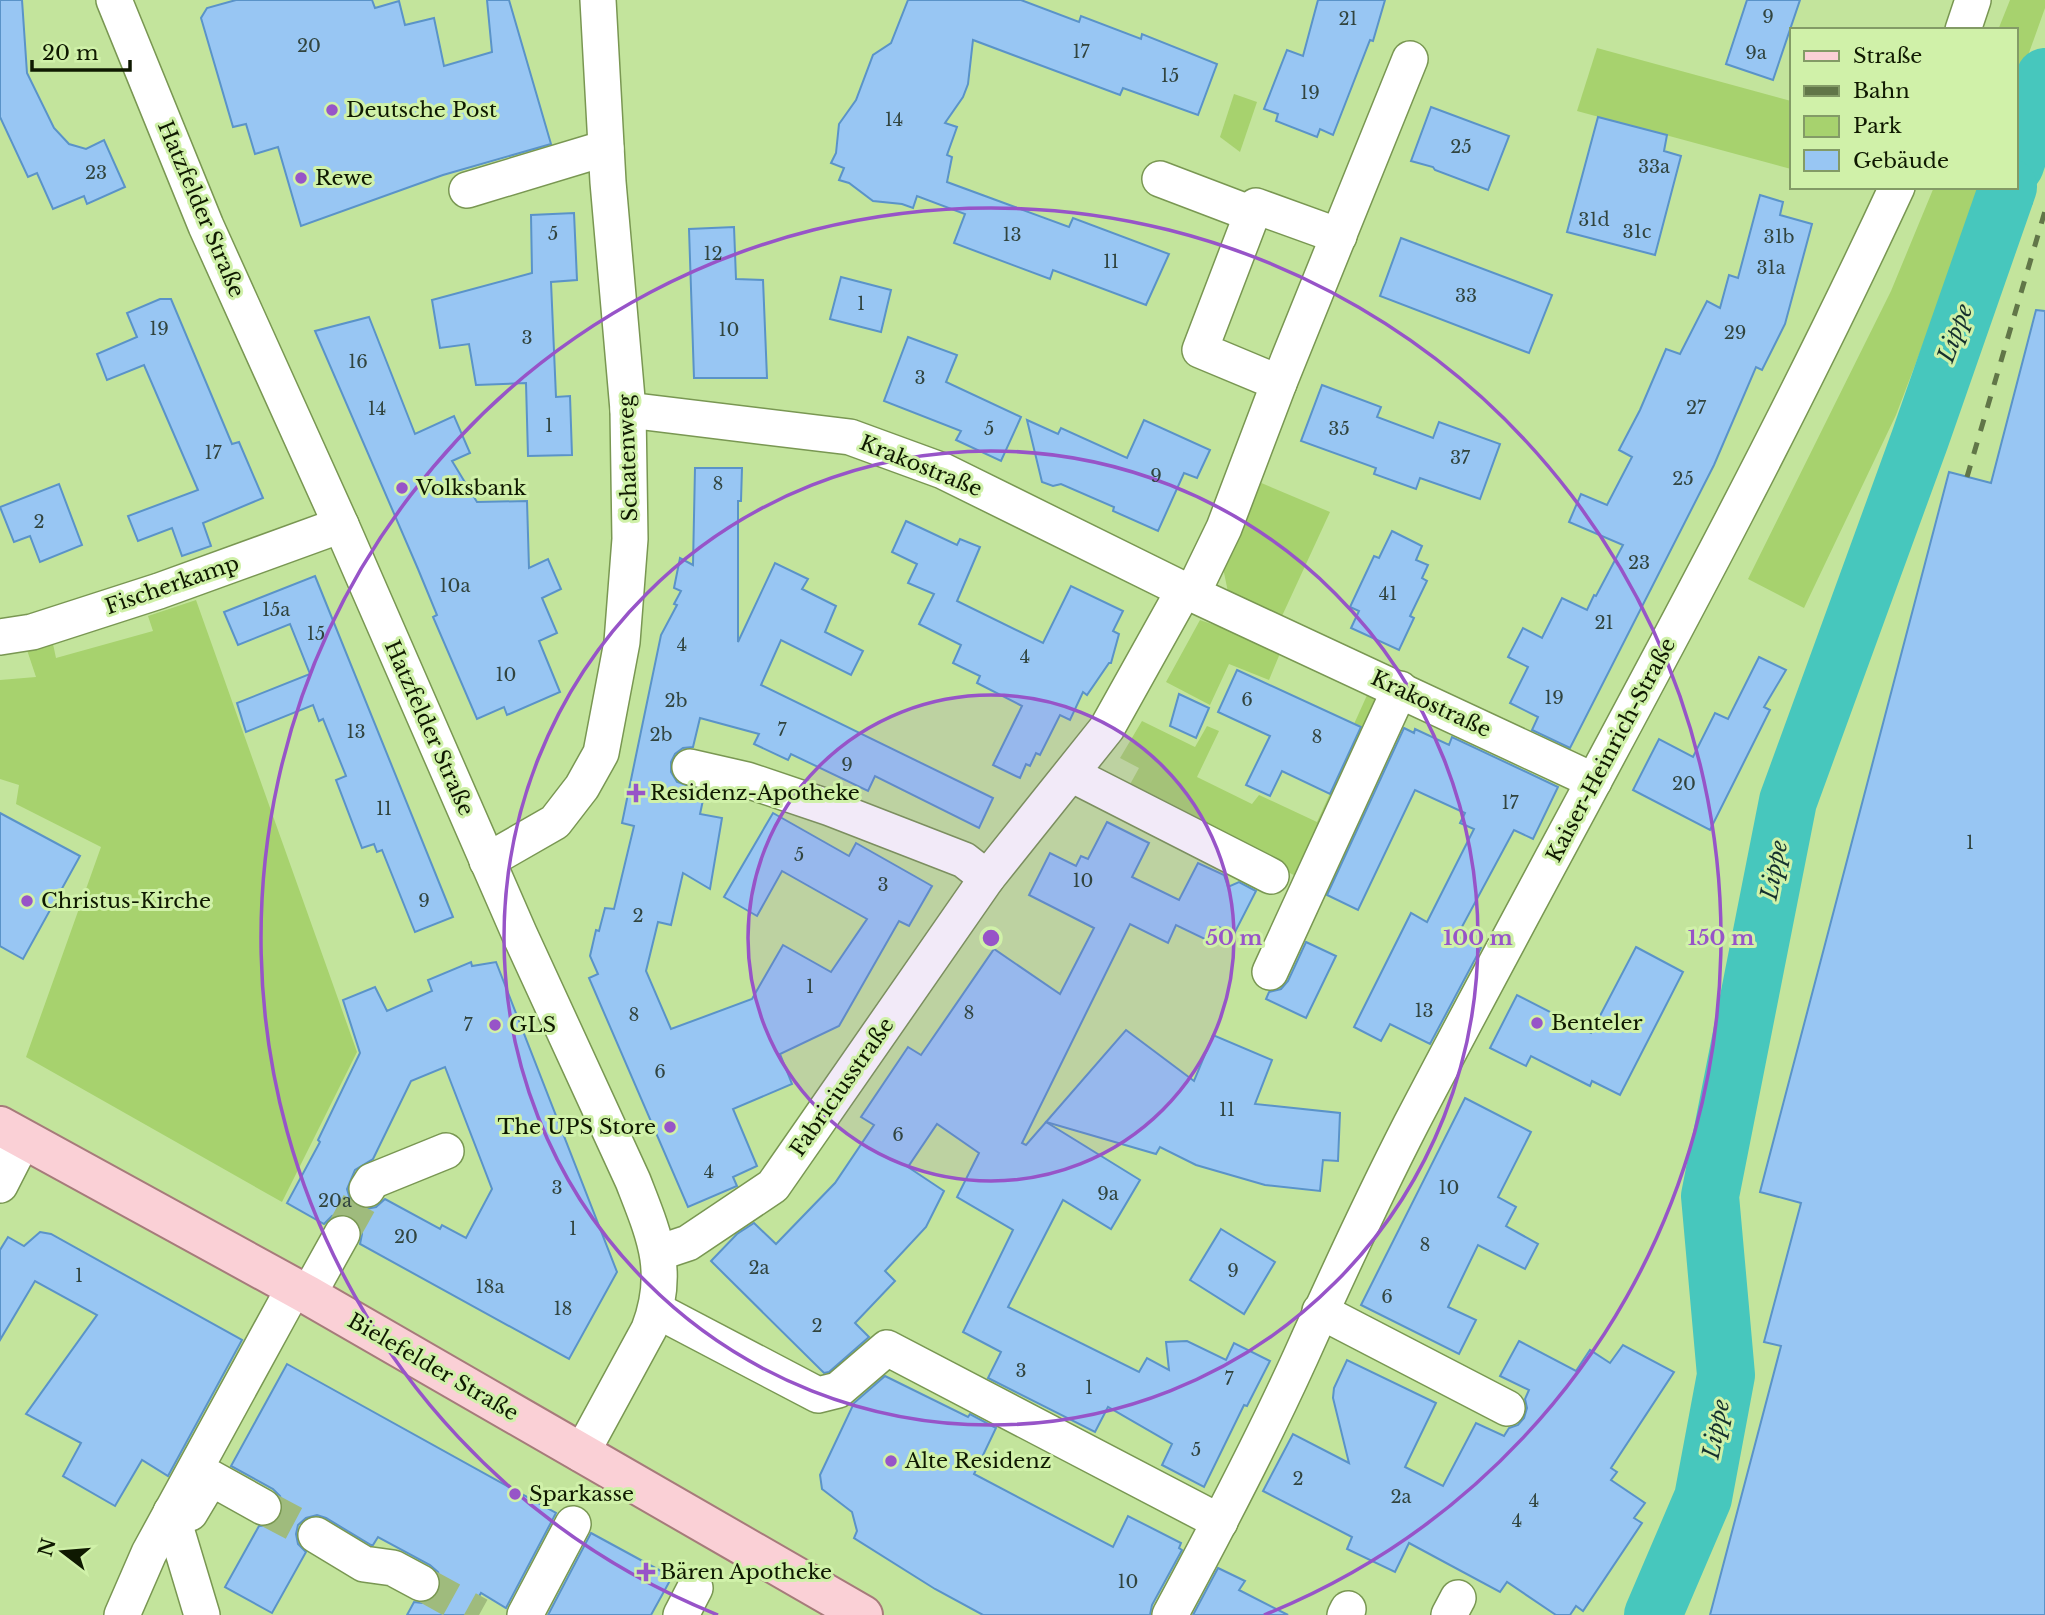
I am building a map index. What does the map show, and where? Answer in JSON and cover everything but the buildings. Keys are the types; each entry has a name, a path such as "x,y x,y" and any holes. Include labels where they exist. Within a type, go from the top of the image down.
{"main road":[{"name":"Bielefelder Straße","path":"12,1133 301,1291 863,1615"}],"street":[{"name":"Hatzfelder Straße","path":"114,0 206,226 341,525 487,861 633,1181 658,1253 661,1280 656,1310 649,1329 581,1454"},
{"name":"Schatenweg","path":"487,861 555,822 582,786 601,753 611,640 630,539 628,410 606,148 598,0"},
{"path":"1964,28 1973,0"},
{"path":"1188,592 1224,528 1279,383 1410,59"},
{"path":"467,190 606,148"},
{"path":"1160,179 1252,215"},
{"name":"Kaiser-Heinrich-Straße","path":"1170,1615 1220,1522 1414,1118 1751,485 1896,189"},
{"path":"1279,383 1200,351 1252,215 1256,206 1339,236"},
{"name":"Krakostraße","path":"628,410 850,437 943,471 1188,592 1594,781"},
{"name":"Fischerkamp","path":"0,637 32,632 146,595 341,525"},
{"name":"Fabriciusstraße","path":"658,1253 688,1244 773,1186 987,878 1107,728 1188,592"},
{"path":"1270,972 1400,689"},
{"path":"690,767 747,780 830,808 964,860 987,878"},
{"path":"1071,774 1271,876"},
{"path":"0,1185 12,1133"},
{"path":"367,1189 372,1181 446,1151"},
{"path":"202,1615 174,1523 301,1291 342,1234"},
{"path":"656,1310 818,1395 838,1390 887,1348 1220,1522"},
{"path":"1320,1311 1507,1408"},
{"path":"122,1615 149,1553 211,1478 263,1507"},
{"path":"524,1615 573,1524"},
{"path":"316,1535 364,1564 393,1568 421,1583"}],"green space":[{"path":"2010,0 2045,0 2045,8 2017,86 2017,28 1999,28"},
{"path":"1597,48 1790,101 1790,169 1577,111"},
{"path":"1234,94 1257,102 1240,152 1220,137"},
{"path":"1933,189 1982,189 1896,415 1804,608 1748,579 1891,291"},
{"path":"1259,482 1330,512 1282,616 1228,592 1223,568"},
{"path":"196,600 357,1052 282,1202 26,1057 101,847 16,804 19,785 0,779 0,680 36,677 27,650 53,644 56,658 153,631 148,616"},
{"path":"1200,620 1281,651 1269,680 1229,664 1210,705 1166,682"},
{"path":"1368,693 1387,702 1305,881 1128,788 1139,768 1120,758 1142,721 1195,747 1207,726 1219,731 1197,777 1252,804 1259,795 1317,822 1347,756 1358,761 1366,730 1354,724"}],"waterway":[{"name":"Lippe","path":"2017,159 2045,77"},
{"name":"Lippe","path":"1653,1615 1703,1498 1726,1375 1710,1196 1788,801 1920,439 2007,189"},
{"path":"2002,205 2028,202"}],"tunnel":[{"path":"342,1234 367,1189"},
{"path":"263,1507 316,1535"},
{"path":"421,1583 479,1615"}],"railway":[{"path":"1967,477 2045,211"}],"place":[{"name":"Deutsche Post","path":"332,110"},
{"name":"Rewe","path":"301,178"},
{"name":"Volksbank","path":"402,488"},
{"name":"Residenz-Apotheke","path":"636,793"},
{"name":"Christus-Kirche","path":"27,901"},
{"name":"Benteler","path":"1537,1023"},
{"name":"GLS","path":"495,1025"},
{"name":"The UPS Store","path":"670,1127"},
{"name":"Alte Residenz","path":"891,1461"},
{"name":"Sparkasse","path":"515,1494"},
{"name":"Bären Apotheke","path":"646,1572"}]}
